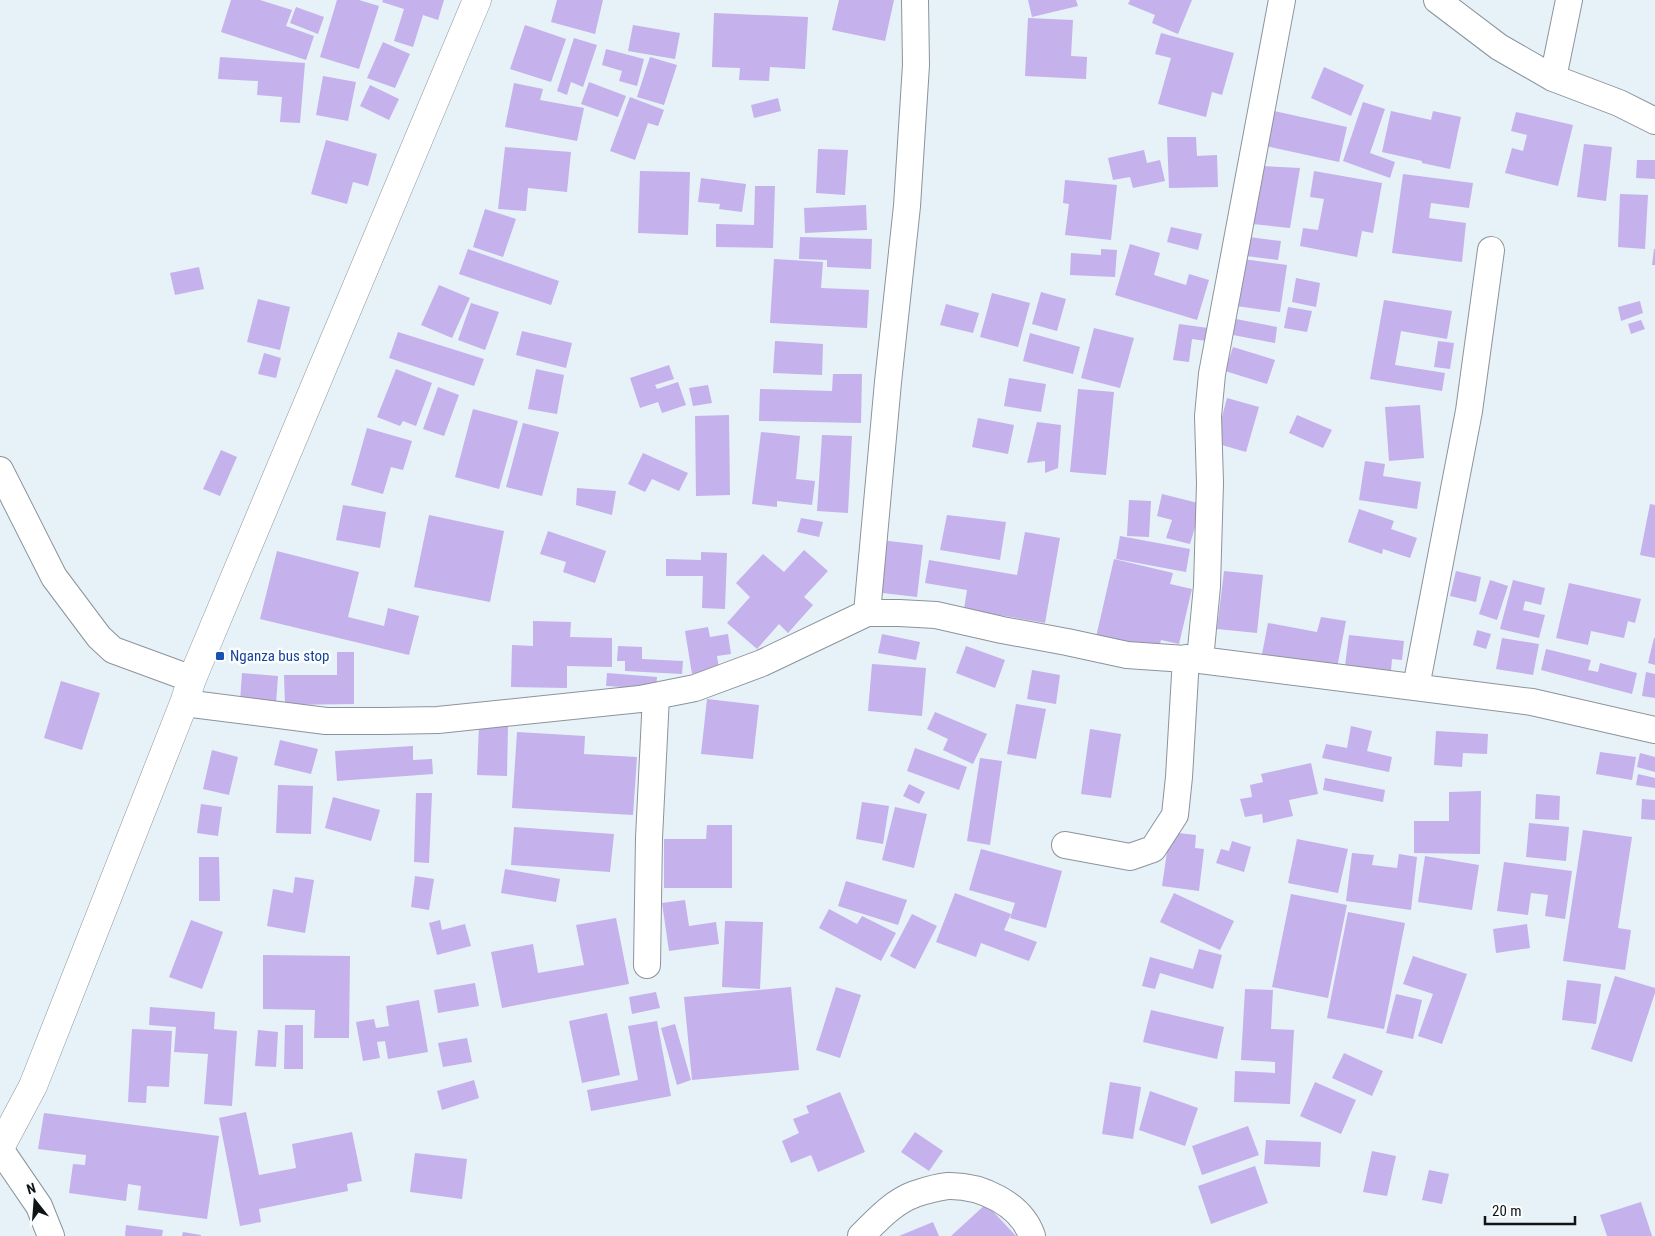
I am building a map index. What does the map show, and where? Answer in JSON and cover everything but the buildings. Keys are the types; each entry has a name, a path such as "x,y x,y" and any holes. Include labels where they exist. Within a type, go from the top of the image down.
{"main road":[{"path":"0,1148 33,1086 188,691 477,0"}],"street":[{"path":"867,613 887,392 907,206 916,65 915,0"},
{"path":"1065,845 1130,857 1153,849 1175,815 1181,748 1193,659 1207,586 1210,483 1208,416 1212,374 1282,0"},
{"path":"1437,0 1499,47 1553,78 1620,104 1655,121"},
{"path":"1553,78 1569,0"},
{"path":"1416,687 1469,411 1491,250"},
{"path":"0,470 54,577 99,637 113,650 188,691 326,721 438,720 656,696 695,688 762,663 867,613 899,613 936,615 1127,655 1193,659 1532,702 1655,730"},
{"path":"647,965 649,838 656,696"},
{"path":"0,1148 39,1206 51,1236"},
{"path":"861,1236 888,1208 914,1194 947,1186 977,1189 1000,1200 1016,1212 1028,1225 1032,1236"}],"place":[{"name":"Nganza bus stop","path":"220,656"}]}
